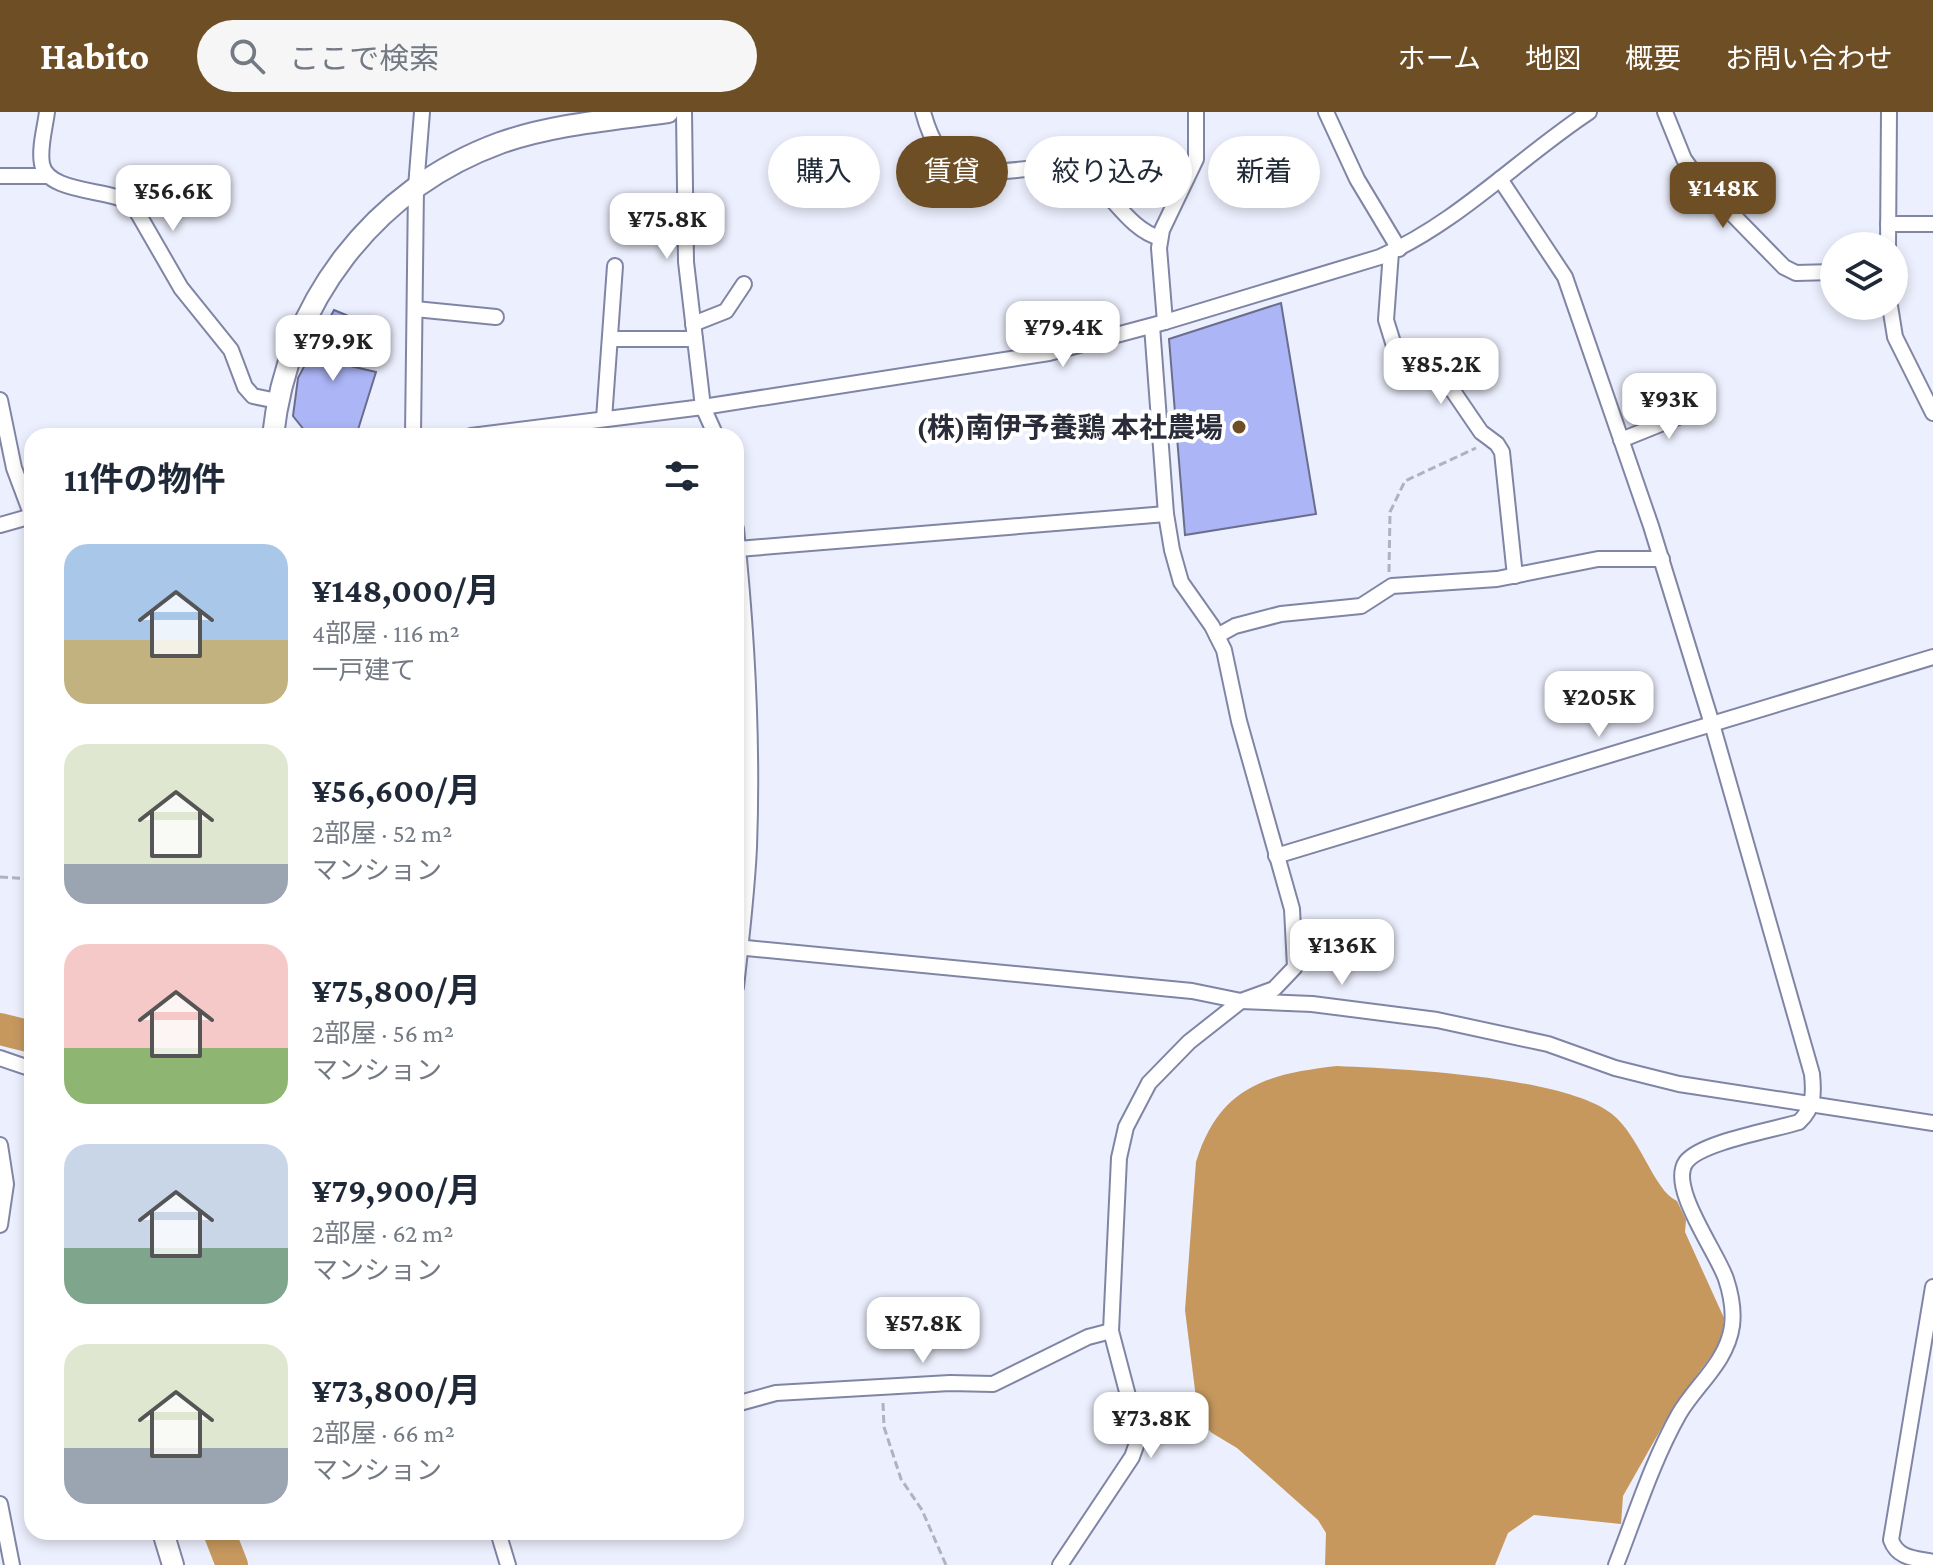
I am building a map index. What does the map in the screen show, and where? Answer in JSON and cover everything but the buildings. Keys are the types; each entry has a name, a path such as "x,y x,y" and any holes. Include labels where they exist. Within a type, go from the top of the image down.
{"street":[{"path":"47,112 42,159 48,176 56,183 120,196 132,203 181,288 231,350 245,387 253,396 277,401"},
{"path":"413,428 416,187 422,112"},
{"path":"274,428 277,401 293,348 318,295 370,226 416,187 446,168 502,143 571,126 668,112"},
{"path":"684,112 686,262 703,407 712,428"},
{"path":"923,112 934,145 942,156 963,170 992,173 1053,167 1076,170 1143,230 1160,238"},
{"path":"1060,1565 1132,1457 1137,1443 1136,1426 1111,1331 1119,1158 1126,1127 1149,1083 1189,1042 1241,1001 1274,989 1295,967 1292,909 1224,650 1181,582 1166,514 1158,324 1160,238 1196,159 1196,112"},
{"path":"1326,112 1395,250 1386,320 1395,349 1453,391 1481,432 1493,440 1502,452 1515,576"},
{"path":"534,428 703,407 1049,353 1158,324 1395,250 1442,224 1589,112"},
{"path":"1665,112 1684,159 1699,180 1784,267 1796,273 1820,272"},
{"path":"1888,232 1889,112"},
{"path":"0,176 48,176"},
{"path":"1500,179 1565,277 1662,559 1812,1074 1813,1102 1809,1112 1799,1122 1699,1151 1685,1163 1680,1182 1725,1276 1732,1300 1732,1327 1723,1354 1681,1411 1665,1442 1616,1565"},
{"path":"1888,224 1933,224"},
{"path":"604,419 615,266"},
{"path":"610,339 694,332 726,311 744,284"},
{"path":"415,309 496,317"},
{"path":"1889,320 1892,325"},
{"path":"1891,320 1895,337 1933,413"},
{"path":"0,400 14,468 24,495"},
{"path":"1621,440 1703,407"},
{"path":"744,554 1166,514"},
{"path":"0,525 24,518"},
{"path":"1217,636 1235,626 1281,614 1361,606 1389,587 1464,584 1598,559 1662,559"},
{"path":"744,615 749,729 749,848 744,893"},
{"path":"1276,856 1933,657"},
{"path":"744,948 1192,991 1241,1001 1325,1005 1437,1020 1548,1044 1615,1068 1679,1084 1813,1102 1933,1123"},
{"path":"0,1058 24,1066"},
{"path":"0,1145 6,1184 0,1225"},
{"path":"1933,1287 1927,1352 1891,1540 1895,1550 1902,1555 1933,1562"},
{"path":"744,1402 776,1393 950,1383 993,1384 1088,1337 1111,1331"},
{"path":"0,1504 12,1565"},
{"path":"165,1540 172,1565"},
{"path":"500,1540 508,1565"}],"path":[{"path":"1389,587 1390,512 1405,481 1493,440"},
{"path":"0,877 24,878"},
{"path":"883,1387 884,1427 901,1479 922,1510 946,1565"}],"shaded area":[{"path":"1337,1066 1480,1077 1557,1091 1589,1101 1612,1114 1622,1124 1661,1186 1677,1201 1686,1220 1685,1232 1724,1318 1722,1335 1714,1352 1674,1406 1623,1496 1621,1524 1534,1515 1508,1533 1495,1565 1325,1565 1326,1533 1318,1520 1237,1448 1203,1425 1198,1414 1185,1310 1196,1162 1218,1116 1248,1089 1288,1074"}],"waterway":[{"path":"0,1029 24,1035"},
{"path":"222,1540 232,1565"}],"place":[{"name":"(株)南伊予養鶏 本社農場","path":"1239,427"}]}
